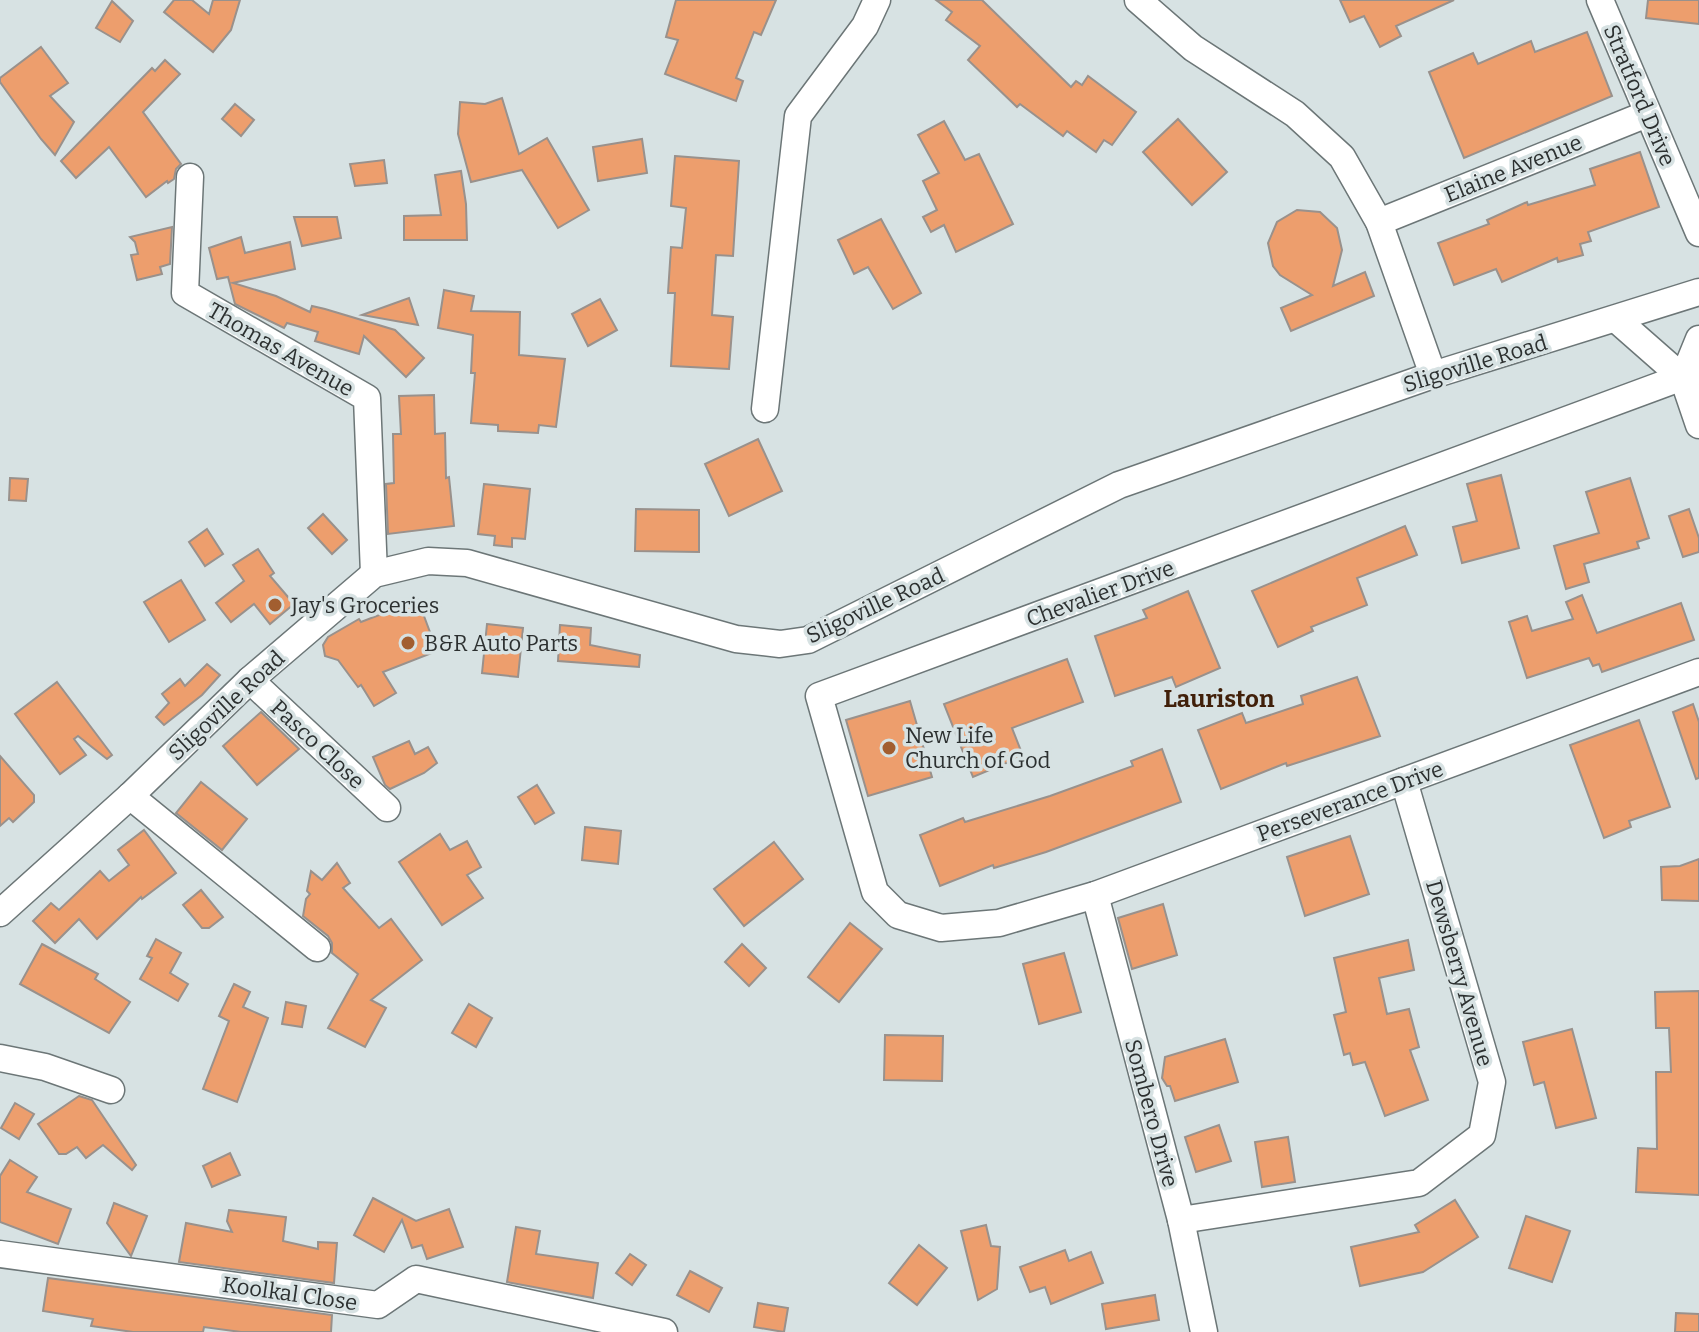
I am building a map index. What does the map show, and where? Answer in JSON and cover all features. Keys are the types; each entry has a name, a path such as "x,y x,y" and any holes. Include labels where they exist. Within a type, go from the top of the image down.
{"street":[{"path":"765,409 798,116 865,26 877,0"},
{"path":"1138,0 1193,48 1295,114 1342,157 1379,222 1433,375"},
{"name":"Stratford Drive","path":"1600,0 1699,233"},
{"name":"Elaine Avenue","path":"1379,222 1647,114"},
{"name":"Thomas Avenue","path":"190,177 185,293 367,398 374,574"},
{"name":"Sligoville Road","path":"0,913 130,796 250,680 374,574 428,561 467,563 736,639 780,644 808,640 1119,485 1433,375 1699,292"},
{"path":"1617,320 1691,374"},
{"path":"1699,339 1691,374 1699,425"},
{"name":"Chevalier Drive","path":"999,923 941,928 898,915 875,892 819,696 1691,374"},
{"name":"Perseverance Drive","path":"999,923 1095,895 1699,672"},
{"name":"Pasco Close","path":"250,680 387,808"},
{"name":"Dewsberry Avenue","path":"1181,1220 1419,1183 1482,1135 1492,1082 1404,781"},
{"path":"130,796 317,948"},
{"name":"Sombero Drive","path":"1095,895 1181,1220 1204,1332"},
{"path":"0,1058 45,1067 111,1090"},
{"name":"Koolkal Close","path":"0,1254 378,1305 416,1279 664,1332"}],"building":[{"path":"174,0 192,0 209,14 213,0 240,0 231,30 213,52 164,12"},
{"path":"676,0 776,0 761,35 754,32 736,78 743,81 736,101 665,74 678,40 666,37"},
{"path":"936,0 982,0 1071,87 1076,81 1082,85 1088,76 1136,112 1112,145 1104,140 1096,152 1067,131 1063,136 1020,104 1017,107 968,60 980,46 946,20 952,12"},
{"path":"1340,0 1454,0 1396,26 1401,36 1380,47 1364,16 1350,22"},
{"path":"1648,0 1699,0 1699,24 1646,18"},
{"path":"112,1 133,21 120,42 96,28"},
{"path":"1587,32 1612,96 1464,158 1429,72 1473,53 1478,64 1531,41 1535,52"},
{"path":"41,47 68,83 50,96 74,122 55,155 0,82 0,78"},
{"path":"165,60 180,74 143,112 181,164 176,169 174,179 146,197 109,147 76,178 61,161 152,68 155,71"},
{"path":"502,98 519,154 547,138 589,210 558,228 522,170 471,182 458,134 460,102 485,104"},
{"path":"235,104 254,120 241,136 222,119"},
{"path":"1178,119 1227,172 1192,205 1143,152"},
{"path":"944,121 965,160 979,154 1013,224 956,252 944,225 931,232 923,217 937,210 923,181 939,173 918,135"},
{"path":"642,139 647,173 598,181 593,147"},
{"path":"1640,152 1659,207 1588,232 1591,241 1580,244 1583,255 1558,262 1557,258 1502,282 1496,269 1454,285 1438,243 1489,224 1487,220 1527,202 1528,205 1595,185 1590,169"},
{"path":"675,156 739,161 733,256 716,255 712,315 733,317 729,369 671,366 675,293 668,293 671,247 682,248 686,208 671,206"},
{"path":"384,160 387,183 355,186 350,164"},
{"path":"461,171 467,240 404,240 404,216 441,215 435,175"},
{"path":"1297,210 1320,212 1337,228 1342,250 1333,286 1365,272 1374,296 1291,331 1281,308 1312,295 1280,275 1273,266 1268,243 1277,222"},
{"path":"294,217 337,217 341,238 302,246"},
{"path":"881,219 921,293 893,309 868,267 854,274 838,240"},
{"path":"172,227 170,264 160,267 162,274 137,280 131,255 138,254 130,237"},
{"path":"241,237 245,253 290,242 295,269 233,283 276,296 310,312 312,306 395,330 424,358 406,377 364,336 359,354 315,341 318,332 287,323 284,328 235,304 228,277 217,279 209,248"},
{"path":"444,290 474,296 471,311 520,312 519,355 565,359 556,427 539,425 538,433 498,431 498,425 471,423 475,373 471,373 473,335 438,328"},
{"path":"409,298 418,325 362,315"},
{"path":"600,299 617,330 588,346 572,314"},
{"path":"434,395 435,434 445,433 446,478 449,477 454,526 388,534 386,484 394,483 393,434 401,434 399,396"},
{"path":"758,439 782,491 729,516 705,464"},
{"path":"1501,475 1519,548 1462,563 1453,527 1477,521 1467,484"},
{"path":"10,478 28,479 26,501 9,500"},
{"path":"1630,478 1649,538 1637,542 1639,548 1584,564 1589,582 1566,589 1554,546 1599,533 1586,492"},
{"path":"484,484 530,489 525,539 512,538 512,547 494,545 495,536 478,534"},
{"path":"636,509 699,510 699,552 635,551"},
{"path":"1689,509 1699,538 1699,552 1683,557 1669,516"},
{"path":"323,514 347,540 332,554 308,528"},
{"path":"1405,526 1417,555 1357,578 1367,605 1311,627 1313,631 1278,647 1252,591"},
{"path":"207,529 223,554 205,566 189,542"},
{"path":"258,549 274,573 270,576 294,604 270,624 254,604 231,622 216,603 244,581 233,565"},
{"path":"181,580 205,620 169,642 144,602"},
{"path":"1188,591 1220,668 1176,687 1172,677 1115,696 1095,636 1147,618 1143,610"},
{"path":"1582,595 1597,633 1681,603 1694,640 1602,672 1599,664 1593,666 1589,658 1527,678 1509,622 1527,616 1532,631 1573,619 1566,602"},
{"path":"418,600 437,651 383,672 396,693 374,706 361,685 358,687 338,660 325,656 323,645 328,637 359,619 361,622"},
{"path":"487,624 523,628 518,677 482,673"},
{"path":"560,625 591,628 590,645 640,655 639,667 558,661"},
{"path":"1067,659 1083,702 1012,728 1023,756 973,777 944,704"},
{"path":"207,664 220,675 202,695 164,725 156,717 169,703 162,694 180,679 185,686"},
{"path":"1357,677 1380,736 1287,766 1286,763 1221,789 1198,730 1242,713 1246,723 1303,704 1301,696"},
{"path":"57,682 112,755 107,759 78,736 74,739 86,755 60,774 15,714"},
{"name":"New Life Church of God","path":"910,701 932,777 868,796 846,720"},
{"path":"1693,704 1699,722 1699,778 1696,779 1673,712"},
{"path":"261,712 299,749 257,785 223,746"},
{"path":"1639,720 1670,807 1629,821 1631,827 1604,838 1570,745"},
{"path":"409,741 415,754 428,747 437,763 424,773 390,789 385,785 373,757"},
{"path":"1162,749 1181,802 1046,852 994,868 993,865 940,886 920,835 963,818 965,822 1050,796 1133,766 1131,761"},
{"path":"0,756 34,795 34,802 13,822 9,818 0,826"},
{"path":"201,782 247,819 222,850 176,813"},
{"path":"537,785 554,813 535,824 518,797"},
{"path":"585,827 621,831 618,864 582,860"},
{"path":"144,830 176,873 141,897 97,939 79,919 55,943 33,921 51,903 59,910 100,871 109,881 129,865 118,850"},
{"path":"440,834 450,850 467,841 481,867 467,875 483,898 442,925 399,862"},
{"path":"1350,836 1369,894 1305,916 1287,857"},
{"path":"774,842 803,879 744,926 714,889"},
{"path":"1699,859 1699,901 1662,900 1661,867 1680,866"},
{"path":"337,863 350,883 343,888 379,928 391,919 422,960 371,1000 386,1008 365,1047 328,1028 358,974 332,953 328,936 303,916 310,894 307,891 311,871 322,880"},
{"path":"201,890 223,917 209,928 202,928 183,905"},
{"path":"1163,904 1177,955 1132,969 1118,918"},
{"path":"850,923 882,949 839,1002 808,977"},
{"path":"156,939 181,953 170,973 188,984 178,1001 140,979 152,958 147,956"},
{"path":"1408,940 1414,970 1379,978 1387,1014 1409,1009 1419,1047 1410,1050 1428,1100 1385,1116 1365,1062 1353,1065 1350,1053 1344,1055 1334,1015 1346,1012 1334,958"},
{"path":"42,944 98,974 95,979 130,1002 109,1033 20,984"},
{"path":"742,944 766,968 749,986 725,962"},
{"path":"1064,953 1081,1012 1039,1024 1023,964"},
{"path":"234,984 250,992 243,1007 268,1018 237,1102 203,1089 229,1021 219,1016"},
{"path":"1699,991 1699,1195 1636,1192 1638,1148 1657,1149 1656,1072 1671,1072 1669,1028 1656,1028 1655,992"},
{"path":"286,1002 306,1006 302,1027 282,1024"},
{"path":"469,1004 492,1018 476,1047 452,1033"},
{"path":"1572,1029 1596,1118 1556,1128 1544,1082 1534,1085 1523,1042"},
{"path":"885,1035 943,1036 942,1081 884,1080"},
{"path":"1225,1039 1238,1082 1175,1101 1170,1086 1162,1078 1165,1057"},
{"path":"79,1096 92,1100 136,1165 132,1170 103,1145 86,1158 77,1147 66,1154 59,1154 38,1124"},
{"path":"15,1103 34,1114 19,1139 1,1128"},
{"path":"1219,1125 1231,1161 1196,1172 1185,1137"},
{"path":"1288,1137 1295,1182 1262,1187 1255,1142"},
{"path":"230,1153 240,1175 212,1187 203,1166"},
{"path":"10,1160 37,1177 27,1192 71,1209 58,1244 0,1222 0,1176"},
{"path":"373,1198 416,1221 449,1209 463,1247 427,1259 422,1245 412,1248 402,1220 384,1252 354,1235"},
{"path":"1455,1200 1478,1237 1423,1272 1360,1286 1351,1247 1419,1232 1415,1225"},
{"path":"114,1203 147,1216 131,1256 107,1223"},
{"path":"229,1210 286,1217 283,1241 318,1249 318,1242 337,1243 334,1283 179,1262 186,1223 232,1232 227,1221"},
{"path":"1526,1216 1570,1231 1552,1282 1509,1268"},
{"path":"986,1225 991,1246 1000,1247 997,1289 978,1300 961,1231"},
{"path":"516,1227 540,1231 536,1254 598,1263 593,1298 507,1282"},
{"path":"919,1245 947,1268 917,1305 889,1283"},
{"path":"1065,1250 1069,1261 1091,1252 1103,1283 1051,1304 1045,1287 1030,1292 1020,1267"},
{"path":"630,1254 646,1265 632,1285 616,1273"},
{"path":"690,1271 722,1288 709,1312 677,1295"},
{"path":"48,1278 332,1315 331,1332 241,1332 204,1327 203,1332 133,1332 91,1326 93,1319 43,1311"},
{"path":"1155,1295 1159,1320 1106,1329 1102,1304"},
{"path":"758,1303 788,1308 784,1332 754,1327"},
{"path":"1676,1313 1699,1314 1699,1332 1675,1332"}],"place":[{"name":"Jay's Groceries","path":"275,605"},
{"name":"B&R Auto Parts","path":"408,643"},
{"name":"New Life Church of God","path":"889,748"}],"district":[{"name":"Lauriston","path":"1219,699"}]}
